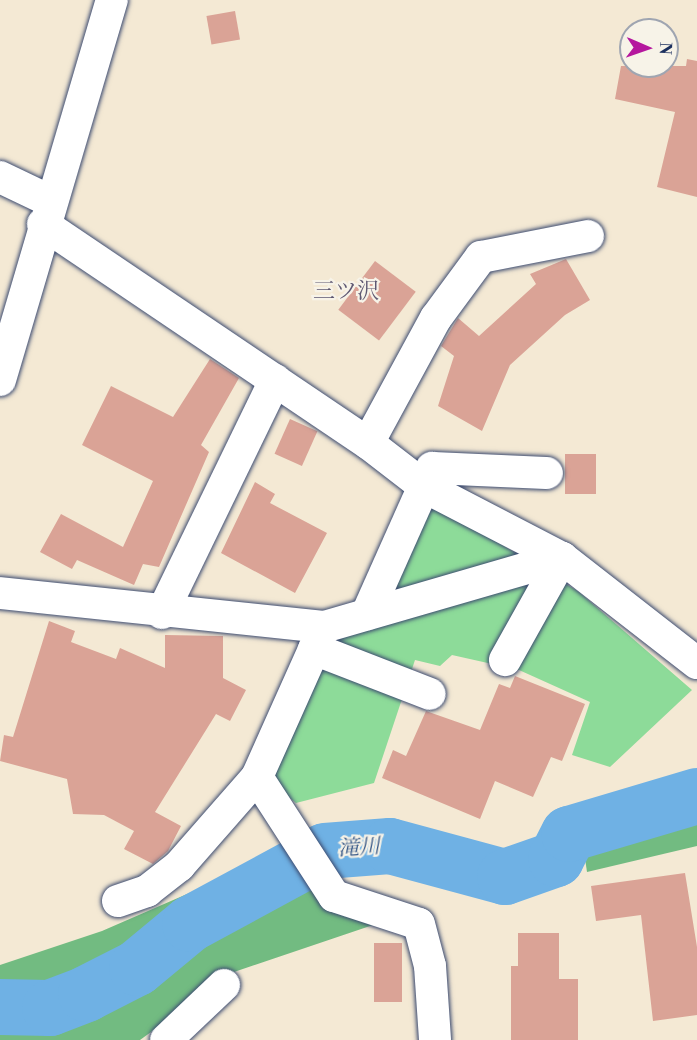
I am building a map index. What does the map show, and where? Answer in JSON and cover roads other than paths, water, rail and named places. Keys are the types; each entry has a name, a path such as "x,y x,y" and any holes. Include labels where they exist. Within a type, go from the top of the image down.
{"street":[{"path":"0,380 46,213 112,0"},
{"path":"0,177 275,380 368,443 424,487 562,558 697,663"},
{"path":"368,443 436,318 482,257 588,236"},
{"path":"162,613 275,380"},
{"path":"367,614 432,468 547,473"},
{"path":"118,901 147,891 179,866 257,777 319,638 367,614 562,558"},
{"path":"506,660 562,558"},
{"path":"0,593 162,613 319,638 430,694"},
{"path":"257,777 275,809 334,896 419,924 430,966 435,1040"},
{"path":"166,1040 225,985"}],"waterway":[{"name":"滝川","path":"0,1007 50,1008 86,994 137,968 190,924 325,851 390,846 505,877 556,859 569,834 697,796"}],"district":[{"name":"三ツ沢","path":"346,292"}]}
